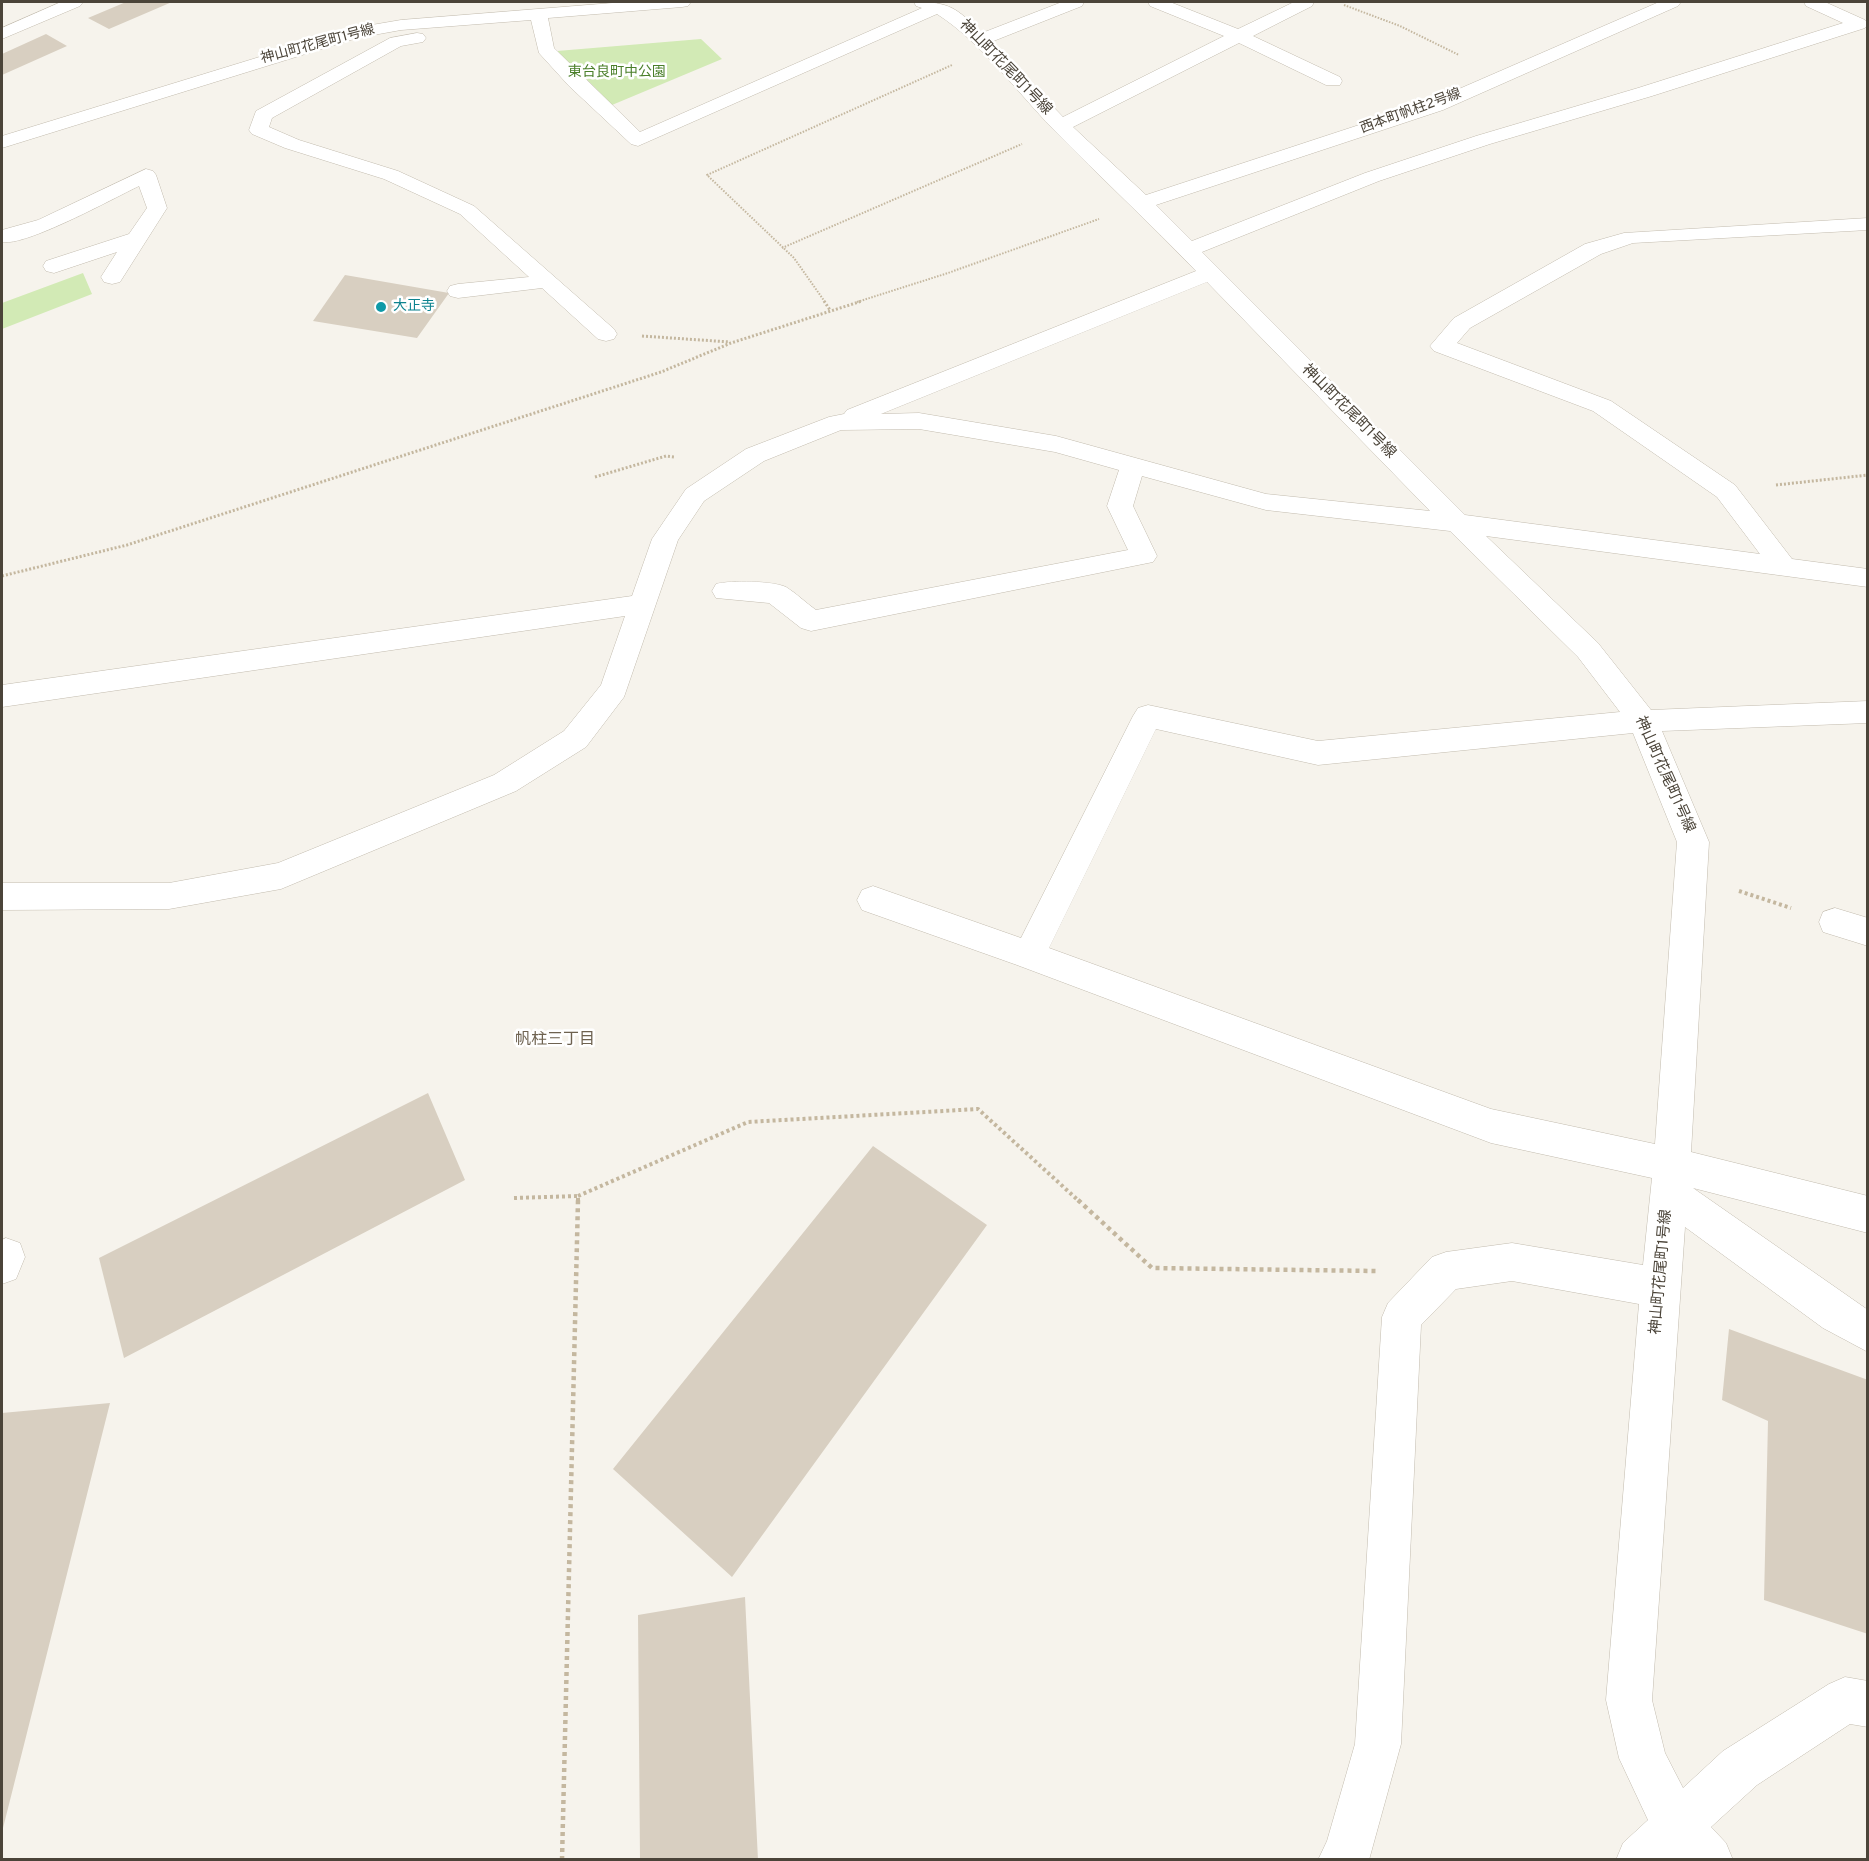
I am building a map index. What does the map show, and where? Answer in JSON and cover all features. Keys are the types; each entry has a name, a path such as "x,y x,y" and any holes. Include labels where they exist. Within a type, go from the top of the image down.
{"street":[{"path":"2,34 74,2"},
{"name":"神山町花尾町1号線","path":"2,142 354,33 401,25 682,2"},
{"path":"979,40 1076,2"},
{"path":"1156,2 1239,36 1333,81"},
{"path":"1061,126 1306,2"},
{"name":"西本町帆柱2号線","path":"1142,203 1436,106 1672,2"},
{"path":"1188,250 1372,177 1483,140 1645,92 1858,24 1812,2"},
{"path":"539,14 545,49 576,82 638,140 930,4"},
{"name":"神山町花尾町1号線","path":"930,4 957,19 979,40 1061,126 1142,203 1457,524 1588,650 1643,721 1693,842 1671,1179 1660,1288 1629,1700 1643,1758 1693,1844"},
{"path":"466,20 446,33 396,42 263,115 259,130 292,144 391,175 467,210 606,334"},
{"path":"3,237 45,225 146,175 157,208 112,278"},
{"path":"1785,568 1726,491 1602,406 1442,346 1462,324 1472,318 1593,249 1631,237 1864,228"},
{"path":"54,266 139,238"},
{"path":"2,897 169,896 280,876 505,783 574,739 614,689 665,539 695,495 755,455 1210,273"},
{"path":"458,291 548,281"},
{"path":"838,422 919,421 1056,444 1266,502 1457,524 1868,578"},
{"path":"726,591 776,594 811,621 1144,556 1120,506 1133,465"},
{"path":"2,696 642,604"},
{"path":"1029,955 1149,716 1318,753 1643,721 1868,712"},
{"path":"873,900 1029,955 1491,1126 1671,1179 1868,1215"},
{"path":"1835,922 1868,932"},
{"path":"1671,1179 1837,1314 1868,1332"},
{"path":"1342,1860 1347,1854 1378,1744 1402,1317 1446,1271 1512,1262 1660,1288"},
{"path":"1640,1860 1693,1844 1740,1768 1845,1700 1868,1704"}],"path":[{"path":"1334,2 1400,26 1502,76"},
{"path":"830,310 794,258 707,175 952,65"},
{"path":"782,248 1021,144"},
{"path":"2,576 127,545 661,372 731,343 948,273 1142,203"},
{"path":"606,334 731,343"},
{"path":"1726,491 1868,475"},
{"path":"1690,875 1835,922"},
{"path":"514,1198 578,1196 748,1122 978,1109 1152,1268 1446,1271"},
{"path":"562,1860 578,1196"}],"green space":[{"name":"東台良町中公園","path":"701,39 722,59 612,105 557,51"},
{"path":"83,273 92,294 2,329 2,303"}],"building":[{"path":"126,2 172,2 109,29 88,18"},
{"path":"46,34 67,46 2,75 2,54"},
{"name":"大正寺","path":"345,275 449,293 417,338 313,321"},
{"path":"428,1093 465,1180 124,1358 99,1258"},
{"path":"873,1146 987,1225 732,1577 613,1469"},
{"path":"1729,1329 1868,1380 1868,1634 1764,1600 1768,1421 1722,1400"},
{"path":"110,1403 2,1832 2,1413"},
{"path":"745,1597 758,1860 640,1860 638,1615"}],"place":[{"name":"大正寺","path":"381,307"}],"district":[{"name":"帆柱三丁目","path":"555,1041"}]}
